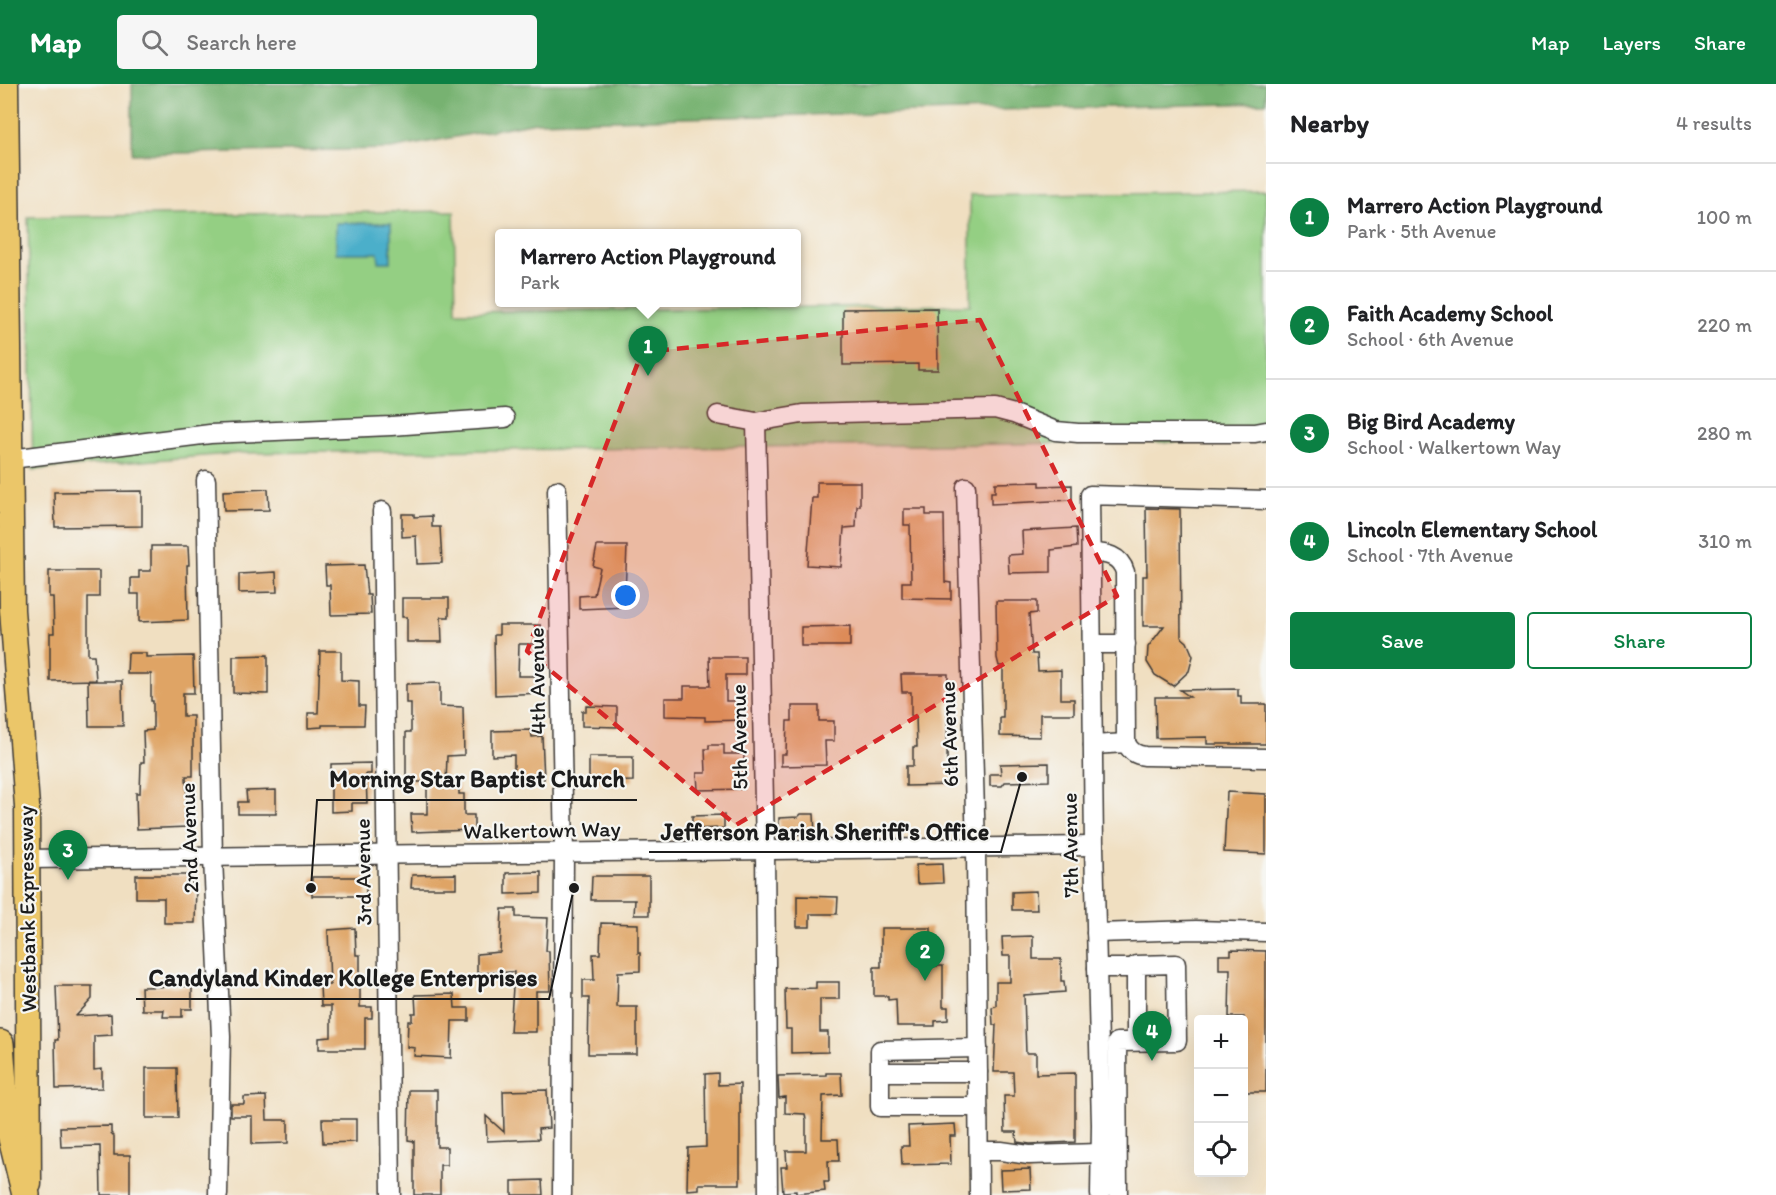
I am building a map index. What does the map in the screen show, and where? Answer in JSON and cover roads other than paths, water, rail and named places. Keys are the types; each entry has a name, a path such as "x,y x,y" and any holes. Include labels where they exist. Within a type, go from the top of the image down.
{"highway":[{"path":"0,1045 5,1110 28,1195"}],"main road":[{"name":"Westbank Expressway","path":"6,84 5,459 12,610 27,806 28,1195"}],"street":[{"path":"718,415 756,422 802,414 995,409 1056,431 1078,434 1255,433 1266,431"},
{"path":"5,459 210,434 392,426 505,418"},
{"name":"5th Avenue","path":"756,422 765,850 768,1195"},
{"name":"2nd Avenue","path":"206,480 213,858 221,1037 218,1195"},
{"name":"6th Avenue","path":"966,488 976,849 979,1195"},
{"name":"4th Avenue","path":"557,490 564,854 562,1195"},
{"name":"7th Avenue","path":"1100,1195 1090,495 1266,500"},
{"name":"3rd Avenue","path":"382,512 391,1195"},
{"path":"1090,553 1105,553 1123,563 1125,572 1126,744 1136,755 1145,756 1266,758"},
{"path":"1092,644 1126,644"},
{"path":"1093,745 1126,744"},
{"name":"Walkertown Way","path":"27,859 1094,846"},
{"path":"1096,933 1196,930 1266,932"},
{"path":"1099,1042 1178,1041 1176,964 1136,965 1136,1041"},
{"path":"1097,968 1136,968"},
{"path":"1118,1042 1118,1195"},
{"path":"978,1047 880,1050 880,1107 978,1107"},
{"path":"880,1072 978,1072"},
{"path":"979,1151 1029,1155 1100,1153"}],"water":[{"path":"336,223 391,223 391,262 379,262 378,253 336,253"}],"place":[{"name":"Marrero Action Playground","path":"648,376"},
{"name":"Jefferson Parish Sheriff's Office","path":"1022,777"},
{"name":"Big Bird Academy","path":"68,880"},
{"name":"Morning Star Baptist Church","path":"311,888"},
{"name":"Candyland Kinder Kollege Enterprises","path":"574,888"},
{"name":"Faith Academy School","path":"925,981"},
{"name":"Lincoln Elementary School","path":"1152,1061"}]}
